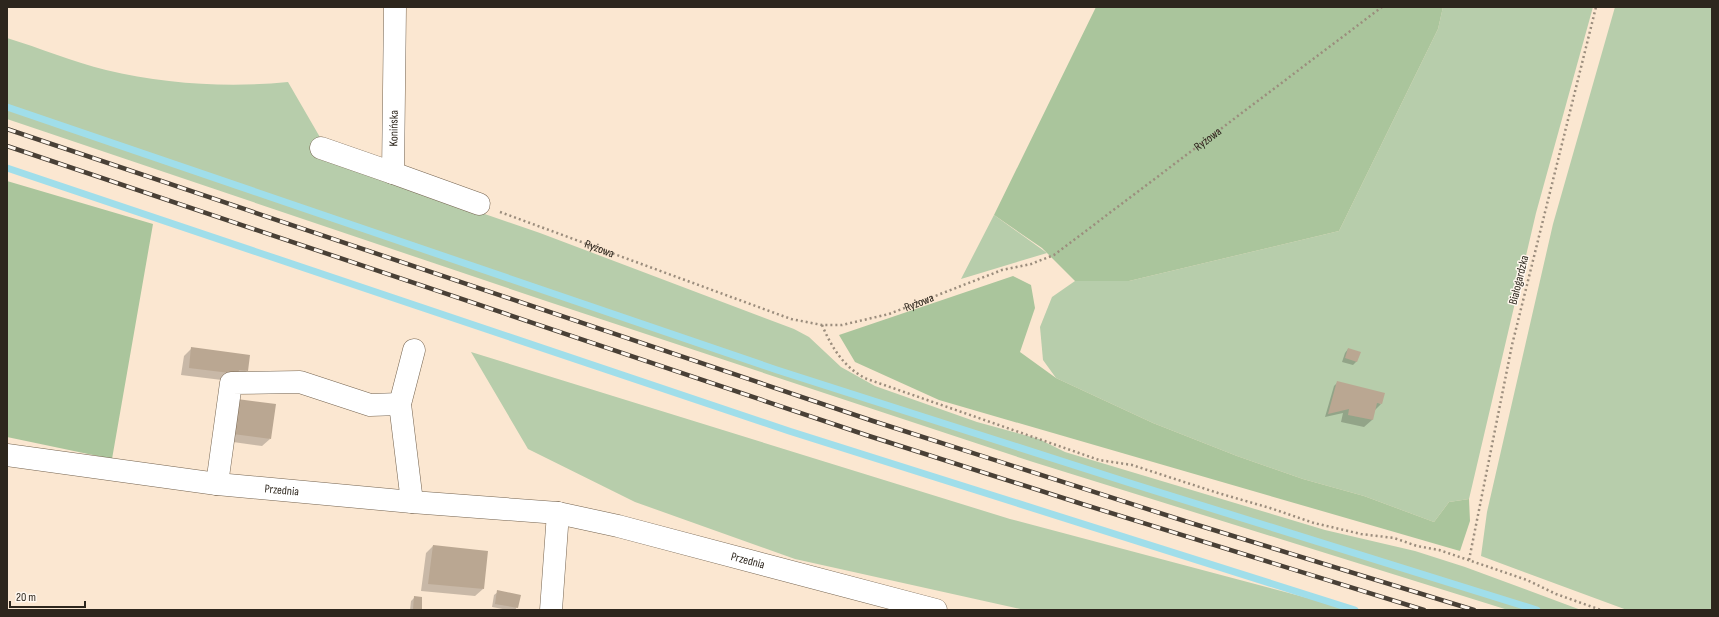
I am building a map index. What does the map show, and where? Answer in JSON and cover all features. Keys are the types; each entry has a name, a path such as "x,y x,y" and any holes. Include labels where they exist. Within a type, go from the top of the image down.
{"street":[{"name":"Konińska","path":"393,173 395,7"},
{"path":"321,148 479,204"},
{"path":"412,502 400,404 414,350"},
{"path":"218,484 231,383 300,382 370,405 400,404"},
{"name":"Przednia","path":"7,455 218,484 412,502 558,513 618,526 936,610"},
{"path":"551,610 558,513"}],"path":[{"name":"Ryżowa","path":"479,204 791,319 822,325 842,325 889,314 1002,270 1032,264 1054,255 1382,7"},
{"name":"Białogardzka","path":"1469,560 1512,346 1596,7"},
{"path":"822,325 830,344 839,357 858,375 867,379 1099,460 1132,465 1314,523 1361,534 1394,538 1417,546 1439,550 1527,580 1556,594 1600,610"}],"green space":[{"path":"1096,7 1443,7 1438,29 1339,231 1129,281 1075,281 1042,248 994,215"},
{"path":"1443,7 1593,7 1536,213 1469,499 1449,502 1434,522 1364,496 1303,479 1237,456 1153,423 1056,378 1043,360 1040,327 1052,297 1075,281 1129,281 1339,231 1438,29"},
{"path":"1615,7 1712,7 1712,610 1627,610 1481,556 1487,512 1553,224"},
{"path":"7,38 94,67 151,79 220,85 288,82 321,139 343,165 540,233 794,329 809,337 841,367 875,386 977,422 1039,439 1065,452 1325,530 1415,551 1465,567 1581,610 1508,610 1033,462 546,301 7,119"},
{"path":"7,181 153,224 112,459 7,437"},
{"path":"994,215 1047,253 961,279"},
{"path":"1013,276 1031,285 1035,308 1020,352 1056,378 1153,423 1237,456 1303,479 1364,496 1434,522 1449,502 1469,499 1470,521 1460,551 939,400 855,362 839,335"},
{"path":"471,352 1010,519 1353,610 1025,610 795,559 635,502 528,449"}],"building":[{"path":"191,347 250,355 248,371 239,370 238,374 189,368"},
{"path":"1348,348 1361,352 1357,362 1345,358"},
{"path":"1337,381 1385,393 1382,404 1377,403 1373,420 1348,415 1349,409 1328,414"},
{"path":"237,399 276,404 271,439 233,434"},
{"path":"433,545 488,551 484,589 428,584"},
{"path":"497,590 521,595 518,608 495,604"},
{"path":"414,596 422,597 422,610 413,610"}],"waterway":[{"path":"7,107 777,370 1133,484 1537,610"},
{"path":"7,168 789,431 1355,610"}],"railway":[{"path":"7,129 873,421 1191,523 1474,610"},
{"path":"7,146 869,436 1424,610"}]}
